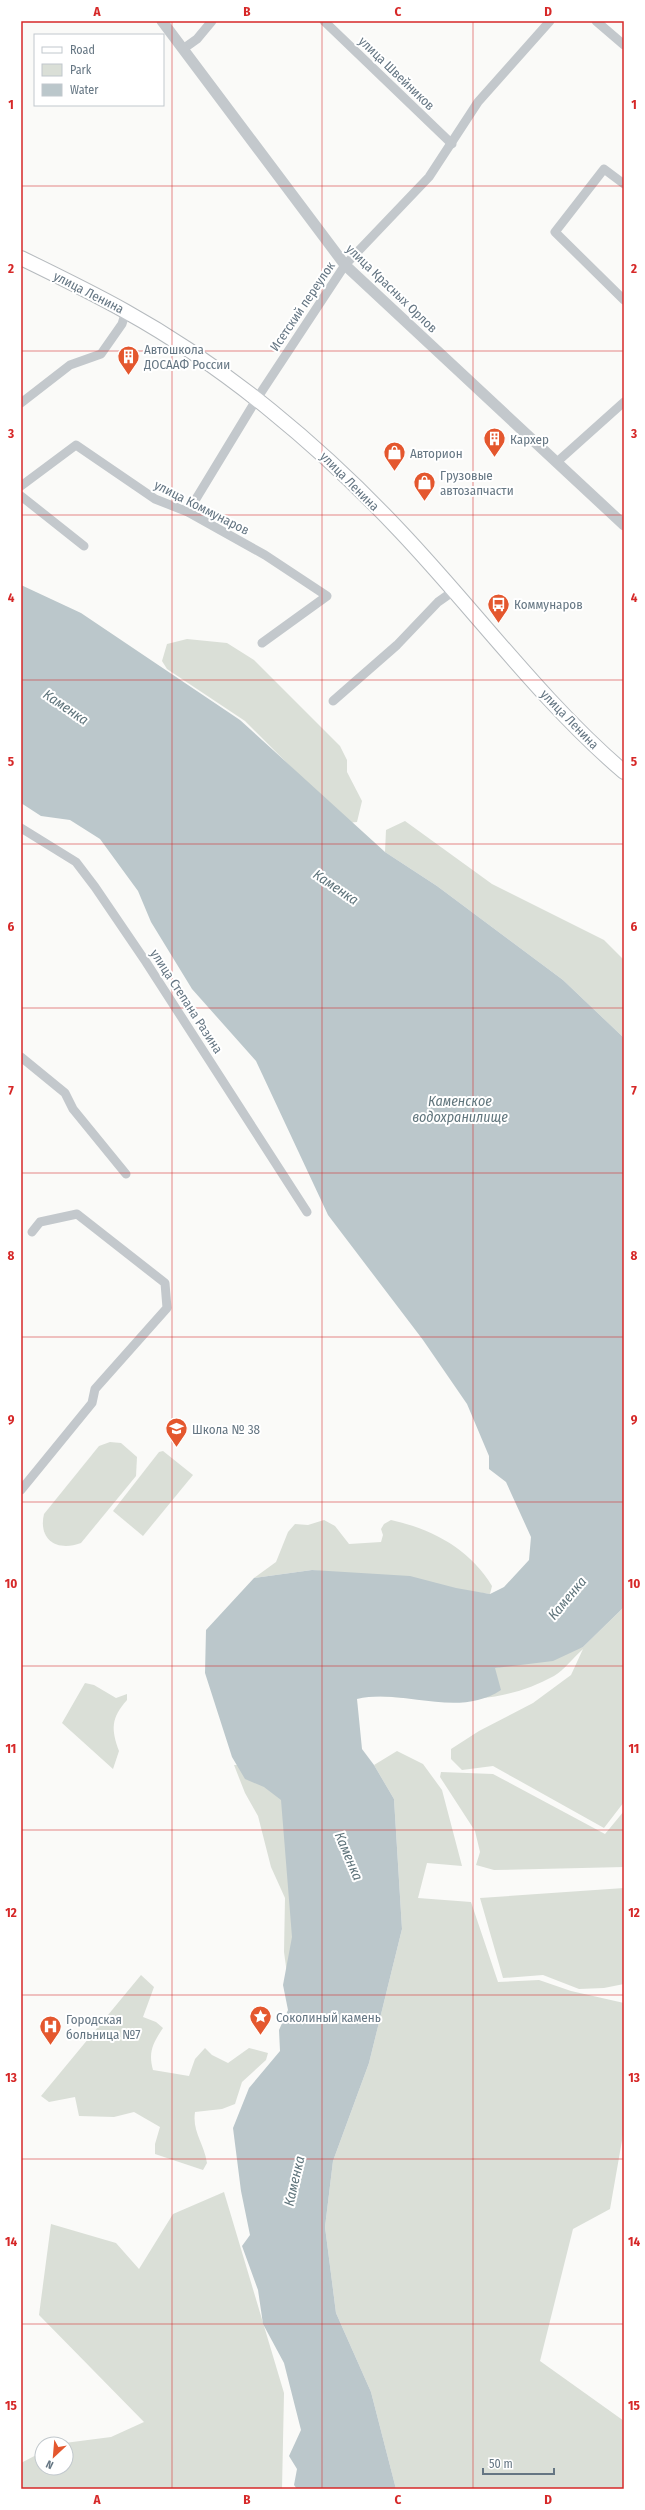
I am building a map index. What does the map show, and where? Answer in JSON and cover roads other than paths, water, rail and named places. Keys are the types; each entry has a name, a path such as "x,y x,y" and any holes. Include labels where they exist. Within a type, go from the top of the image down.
{"main road":[{"name":"улица Ленина","path":"21,258 126,311 189,350 308,440 398,529 455,590 565,717 624,772"}],"street":[{"name":"улица Красных Орлов","path":"162,21 345,265 624,524"},
{"path":"183,49 197,39 212,21"},
{"name":"улица Швейников","path":"324,21 452,144"},
{"name":"Исетский переулок","path":"188,512 256,400 345,265 429,177 452,144 478,102 550,21"},
{"path":"596,21 624,45"},
{"path":"624,184 604,169 555,232 624,300"},
{"path":"21,403 70,365 101,354 122,324 126,311"},
{"path":"557,462 624,402"},
{"name":"улица Коммунаров","path":"21,486 76,445 155,499 188,512 265,555 327,596 262,643"},
{"path":"21,496 84,546"},
{"path":"333,701 397,645 438,602 455,590"},
{"name":"улица Степана Разина","path":"21,828 76,862 95,887 146,962 307,1212"},
{"path":"21,1057 66,1093 73,1108 126,1174"},
{"path":"21,1490 92,1403 95,1389 167,1308 165,1283 76,1214 40,1222 32,1232"}],"water":[{"name":"Каменское водохранилище","path":"21,585 81,613 240,720 385,852 437,886 563,980 624,1038 624,1607 583,1647 553,1661 495,1668 501,1690 484,1698 467,1702 448,1703 393,1697 357,1699 362,1749 374,1765 394,1799 402,1929 369,2063 333,2161 325,2227 336,2313 371,2392 396,2489 297,2489 294,2485 297,2469 289,2456 301,2430 284,2363 263,2324 258,2290 242,2246 250,2235 241,2191 233,2128 249,2088 280,2051 279,2030 288,2010 283,1985 292,1937 281,1800 264,1787 245,1779 232,1757 205,1673 206,1630 254,1578 312,1570 410,1576 456,1588 490,1594 504,1587 529,1560 531,1537 506,1482 489,1469 489,1456 467,1404 423,1340 328,1215 256,1061 192,989 151,922 138,891 100,839 70,820 41,816 21,803"}],"place":[{"name":"Автошкола ДОСААФ России","path":"128,376"},
{"name":"Кархер","path":"494,458"},
{"name":"Авторион","path":"394,472"},
{"name":"Грузовые автозапчасти","path":"424,502"},
{"name":"Коммунаров","path":"499,624"},
{"name":"Школа № 38","path":"176,1448"},
{"name":"Соколиный камень","path":"260,2036"},
{"name":"Городская больница №7","path":"50,2046"}],"water label":[{"name":"Каменка","path":"66,707"},
{"name":"Каменка","path":"336,887"},
{"name":"Каменка","path":"567,1598"},
{"name":"Каменка","path":"349,1856"},
{"name":"Каменка","path":"294,2181"}]}
